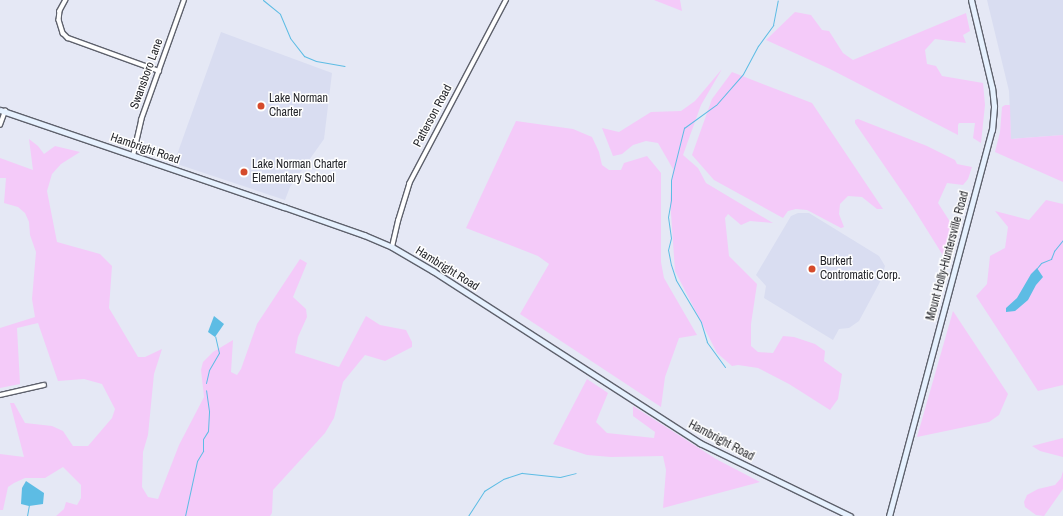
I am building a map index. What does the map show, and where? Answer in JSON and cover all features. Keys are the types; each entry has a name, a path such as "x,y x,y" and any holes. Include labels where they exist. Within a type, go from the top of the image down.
{"main road":[{"name":"Mount Holly-Huntersville Road","path":"889,516 992,130 994,106 992,88 971,0"},
{"name":"Hambright Road","path":"2,111 364,236 392,248 433,271 700,443 850,516"}],"street":[{"path":"66,0 62,6 59,20 63,33 68,38 159,71"},
{"name":"Swansboro Lane","path":"133,156 141,120 182,0"},
{"name":"Patterson Road","path":"392,248 409,184 506,0"},
{"path":"0,125 2,111"},
{"path":"0,395 44,385"}],"shaded area":[{"path":"654,0 680,0 682,11"},
{"path":"987,0 1063,0 1063,135 1011,139 1009,91"},
{"path":"795,12 811,15 822,30 829,31 843,53 853,60 966,13 970,31 963,35 966,43 935,39 925,50 927,64 936,66 942,76 983,83 985,105 981,143 973,138 975,123 959,123 958,135 830,69 766,40"},
{"name":"Lake Norman Charter","path":"221,32 332,73 324,139 290,187 285,200 174,163"},
{"path":"722,69 701,105 683,155 698,168 706,183 773,223 750,221 741,225 728,214 725,218 729,256 757,284 751,324 751,346 758,352 773,353 783,336 794,337 815,344 825,351 824,361 842,374 838,399 830,410 789,384 758,368 738,365 732,366 717,353 675,271 670,199 673,169 658,143 646,141 633,145 622,154 613,156 602,128 619,132 651,112 681,111 695,101"},
{"path":"732,72 812,103 883,209 877,209 862,197 848,196 840,204 839,214 844,227 841,228 807,210 796,209 788,211 783,218 714,180 692,155 712,99"},
{"path":"1005,105 1010,105 1011,139 1063,135 1063,182 995,152 1000,132 1002,107"},
{"path":"858,119 927,146 955,160 957,164 972,167 968,179 963,185 947,183 938,203 956,231 948,258 944,257 912,206 855,123 855,120"},
{"path":"516,121 573,129 592,137 599,152 602,165 609,170 621,170 624,163 647,156 661,173 661,262 664,278 697,335 679,338 665,377 661,407 520,314 549,264 538,256 466,228"},
{"path":"29,139 38,146 44,154 55,146 80,152 61,164 52,174 47,191 57,242 100,254 112,266 109,308 138,357 145,357 162,349 154,374 148,435 143,452 142,487 148,497 158,499 179,445 204,397 201,370 203,362 213,352 233,340 231,372 237,375 241,369 257,324 300,259 307,263 293,297 306,309 307,317 298,337 295,353 339,367 366,316 380,325 406,330 412,342 412,347 385,361 365,355 343,382 334,418 325,433 273,490 272,513 270,516 56,516 64,509 66,502 77,505 81,498 81,485 63,467 45,478 25,478 8,487 3,510 0,510 0,454 24,457 10,403 14,403 25,423 52,426 63,431 73,446 88,446 112,418 115,409 102,384 84,379 58,381 38,323 17,328 20,384 0,388 0,328 35,317 32,299 36,252 30,235 29,222 25,213 18,207 4,203 6,178 0,178 0,158 33,170"},
{"path":"1046,200 1063,204 1063,385 1038,391 976,296 987,284 990,256 1005,248 1008,227 995,211 1029,220"},
{"path":"798,213 809,213 879,256 885,266 881,280 859,321 849,328 839,329 833,340 764,298 766,286 756,275 791,216"},
{"path":"953,311 1008,394 999,415 989,422 917,437"},
{"path":"587,379 608,393 596,422 607,433 654,438 655,432 633,416 633,406 716,459 760,482 663,508 666,470 663,456 611,457 587,455 553,444"},
{"path":"1063,438 1063,457 1040,451 1032,446"},
{"path":"1063,471 1063,489 1044,516 1036,515 1025,507 1024,502 1027,495 1038,489 1055,485 1061,478"}],"water":[{"path":"1037,268 1043,277 1036,285 1028,300 1015,311 1006,312 1006,308 1017,298 1031,274"},
{"path":"214,316 224,324 215,337 208,332"},
{"path":"26,481 44,493 43,504 29,506 21,504 22,488"}],"waterway":[{"path":"263,0 280,14 290,38 304,56 316,61 345,66"},
{"path":"725,367 707,342 701,322 676,280 671,265 668,250 671,238 668,217 671,200 671,180 684,128 716,105 743,74 758,46 773,25 778,0"},
{"path":"1037,268 1041,263 1051,259 1054,251 1063,240"},
{"path":"206,383 209,370 219,353 215,336"},
{"path":"185,516 197,461 203,451 203,439 208,431 209,411 206,390"},
{"path":"468,516 484,491 503,479 522,473 560,477 576,473"},
{"path":"27,516 29,505"}],"place":[{"name":"Lake Norman Charter","path":"261,106"},
{"name":"Lake Norman Charter Elementary School","path":"244,172"},
{"name":"Burkert Contromatic Corp.","path":"812,269"}]}
